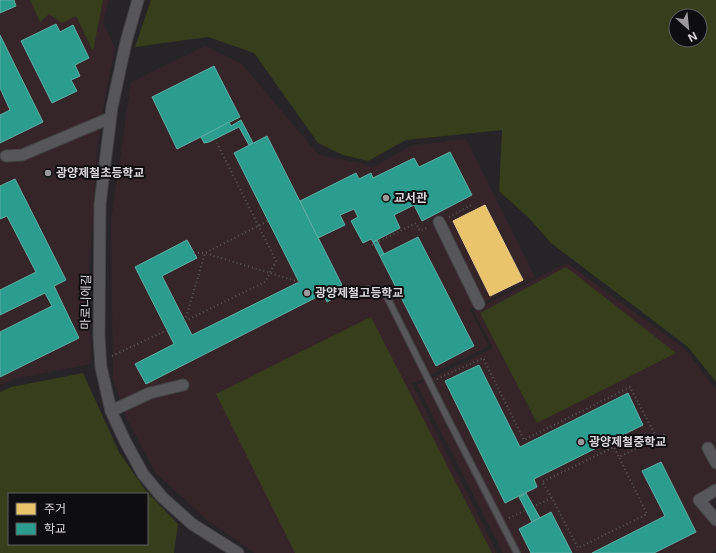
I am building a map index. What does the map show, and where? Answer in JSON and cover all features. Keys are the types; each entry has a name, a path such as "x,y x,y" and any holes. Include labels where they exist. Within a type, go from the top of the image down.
{"street":[{"name":"마로니에길","path":"138,0 126,42 110,118 100,204 99,337 101,367 111,411 143,474 162,497 192,524 238,553"},
{"path":"6,156 22,155 110,118"},
{"path":"439,222 479,304"},
{"path":"111,411 150,393 183,385"},
{"path":"708,448 716,463"},
{"path":"716,490 699,500 716,520"}],"lane":[{"path":"369,289 383,289 517,553"}],"path":[{"path":"217,143 258,226 276,261 265,282 185,321 205,253 258,226 268,221"},
{"path":"372,244 416,223 420,231 471,205"},
{"path":"194,253 205,253 298,282"},
{"path":"109,357 167,330"},
{"path":"430,383 482,358 524,440 630,387 657,438"},
{"path":"619,457 664,434"},
{"path":"614,447 619,457 647,514 578,548 542,482 614,447"},
{"path":"536,505 552,498"},
{"path":"501,522 524,511"}],"shaded area":[{"name":"광양제철초등학교","path":"0,0 109,0 103,22 115,48 106,92 98,145 89,269 91,364 13,379 0,385"},
{"name":"광양제철고등학교","path":"205,46 242,64 319,155 361,163 372,168 410,146 466,139 535,277 470,309 489,346 412,384 497,553 255,553 208,521 156,473 127,419 113,379 111,220 131,82"},
{"name":"광양제철중학교","path":"567,263 685,349 716,390 716,494 709,498 716,510 716,549 712,553 503,553 417,385 493,348 473,311"}],"green space":[{"path":"30,0 103,0 93,51 76,16 62,23 49,14 40,22"},
{"path":"151,0 716,0 716,382 688,347 551,243 529,218 499,191 502,130 406,140 368,161 343,155 318,143 254,53 208,37 135,47"},
{"path":"566,267 676,353 537,423 480,313"},
{"path":"371,317 492,553 295,553 216,394"},
{"path":"83,373 119,452 148,493 8,493 8,545 148,545 148,493 178,524 174,553 0,553 0,392 11,387"}],"building: 주거":[{"path":"485,205 523,280 490,296 453,221"}],"building: 학교":[{"path":"0,0 14,0 16,6 0,13"},
{"path":"56,24 60,32 73,25 89,58 75,65 80,76 71,80 77,91 52,103 21,41"},
{"path":"0,35 43,122 0,143 0,115 10,110 0,88"},
{"path":"214,66 240,117 177,149 152,97"},
{"path":"241,120 253,143 249,145 239,127 204,143 201,137 229,122 231,126"},
{"path":"267,136 342,285 338,287 341,294 327,302 323,294 146,384 135,364 174,344 135,267 187,240 197,258 162,276 192,335 299,282 234,153"},
{"name":"교서관","path":"450,152 472,195 422,221 414,205 394,215 400,228 373,242 371,239 363,243 351,221 358,217 354,209 340,215 345,225 318,238 300,201 356,173 359,179 371,173 373,178 414,158 419,167"},
{"path":"15,179 66,280 54,286 79,338 0,377 0,332 52,306 45,293 0,315 0,290 36,272 7,216 0,219 0,186"},
{"path":"418,237 474,346 436,366 380,256"},
{"path":"377,240 384,254 380,256 373,242"},
{"path":"479,365 520,447 628,393 643,425 534,479 537,487 505,503 445,381"},
{"path":"661,462 696,532 654,553 592,553 665,516 642,471"},
{"path":"526,493 540,518 532,522 519,497"},
{"path":"551,512 572,553 531,553 519,529"}],"place":[{"name":"광양제철초등학교","path":"48,173"},
{"name":"교서관","path":"386,198"},
{"name":"광양제철고등학교","path":"307,293"},
{"name":"광양제철중학교","path":"581,442"}]}
